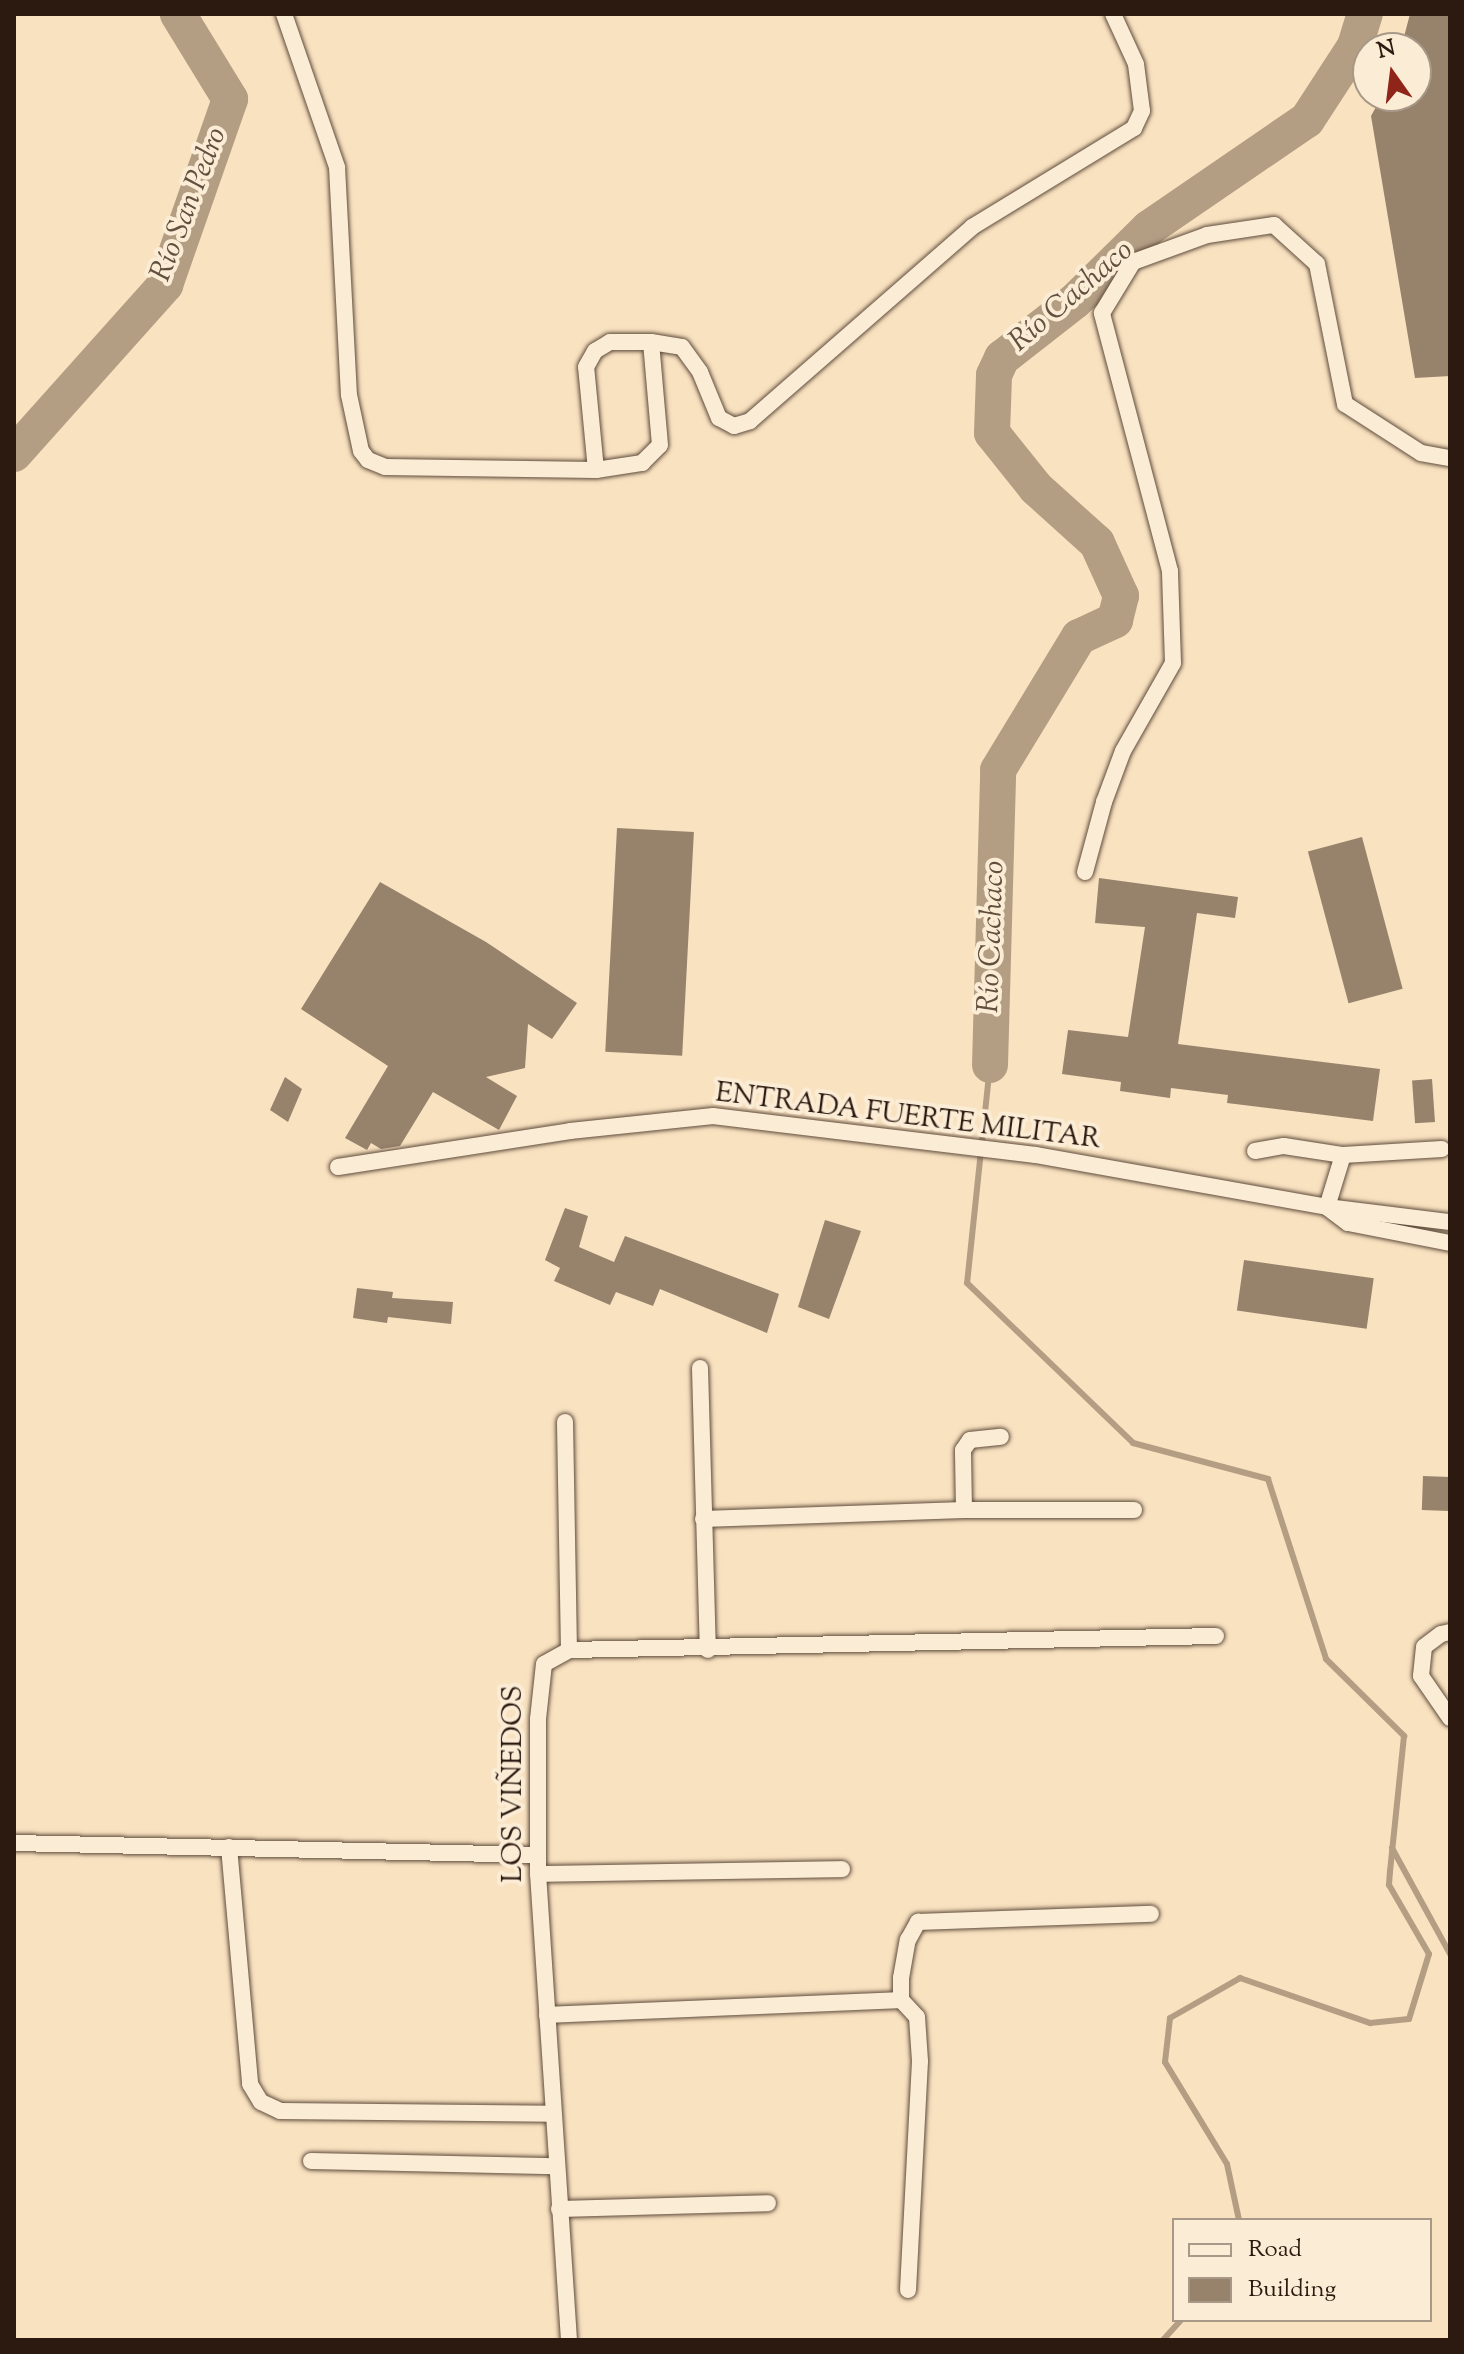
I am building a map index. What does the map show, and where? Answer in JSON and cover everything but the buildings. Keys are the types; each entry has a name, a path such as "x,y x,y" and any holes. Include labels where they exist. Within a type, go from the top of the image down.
{"street":[{"path":"284,14 337,167 349,395 361,451 368,460 385,467 596,470 642,463 660,445 651,342"},
{"path":"596,470 586,367 595,351 610,342 651,342 682,347 700,372 719,418 734,426 750,421 972,227 1134,128 1142,111 1136,64 1113,14"},
{"path":"1085,872 1104,802 1123,751 1173,663 1170,571 1102,313 1133,262 1207,235 1274,225 1317,264 1345,404 1421,453 1450,458"},
{"name":"ENTRADA FUERTE MILITAR","path":"338,1167 570,1131 713,1116 1032,1155 1327,1207 1450,1222"},
{"path":"1255,1151 1284,1146 1343,1155 1442,1149"},
{"path":"1327,1207 1343,1155"},
{"name":"ENTRADA FUERTE MILITAR","path":"1327,1207 1348,1223 1450,1243"},
{"path":"700,1368 708,1650"},
{"path":"565,1422 569,1650 708,1650 1216,1636"},
{"path":"964,1510 963,1450 970,1440 1001,1437"},
{"path":"703,1519 964,1510 1134,1510"},
{"path":"1450,1632 1441,1634 1424,1647 1421,1676 1450,1718"},
{"name":"LOS VIÑEDOS","path":"569,1650 550,1659 540,1671 537,1855 569,2340"},
{"path":"14,1843 537,1855"},
{"path":"229,1847 250,2084 261,2102 280,2111 553,2114"},
{"path":"538,1874 842,1869"},
{"path":"901,2000 908,1940 918,1922 1151,1914"},
{"path":"547,2015 901,2000 917,2017 920,2061 908,2290"},
{"path":"311,2161 556,2166"},
{"path":"559,2209 768,2203"}],"waterway":[{"name":"Río San Pedro","path":"14,454 165,285 230,99 178,14"},
{"name":"Río Cachaco","path":"990,1065 998,770 1079,637 1115,620 1121,596 1097,543 1036,488 992,433 994,375 1002,358 1075,301 1149,228 1307,120 1355,46 1365,14"},
{"path":"990,1065 967,1283 1133,1443 1268,1479 1326,1659 1404,1736 1390,1872"},
{"path":"1392,1848 1450,1954"},
{"path":"1239,2218 1227,2164 1165,2062 1170,2018 1240,1978 1370,2023 1409,2019 1429,1954 1389,1885 1390,1871"},
{"path":"1163,2340 1179,2322"}]}
